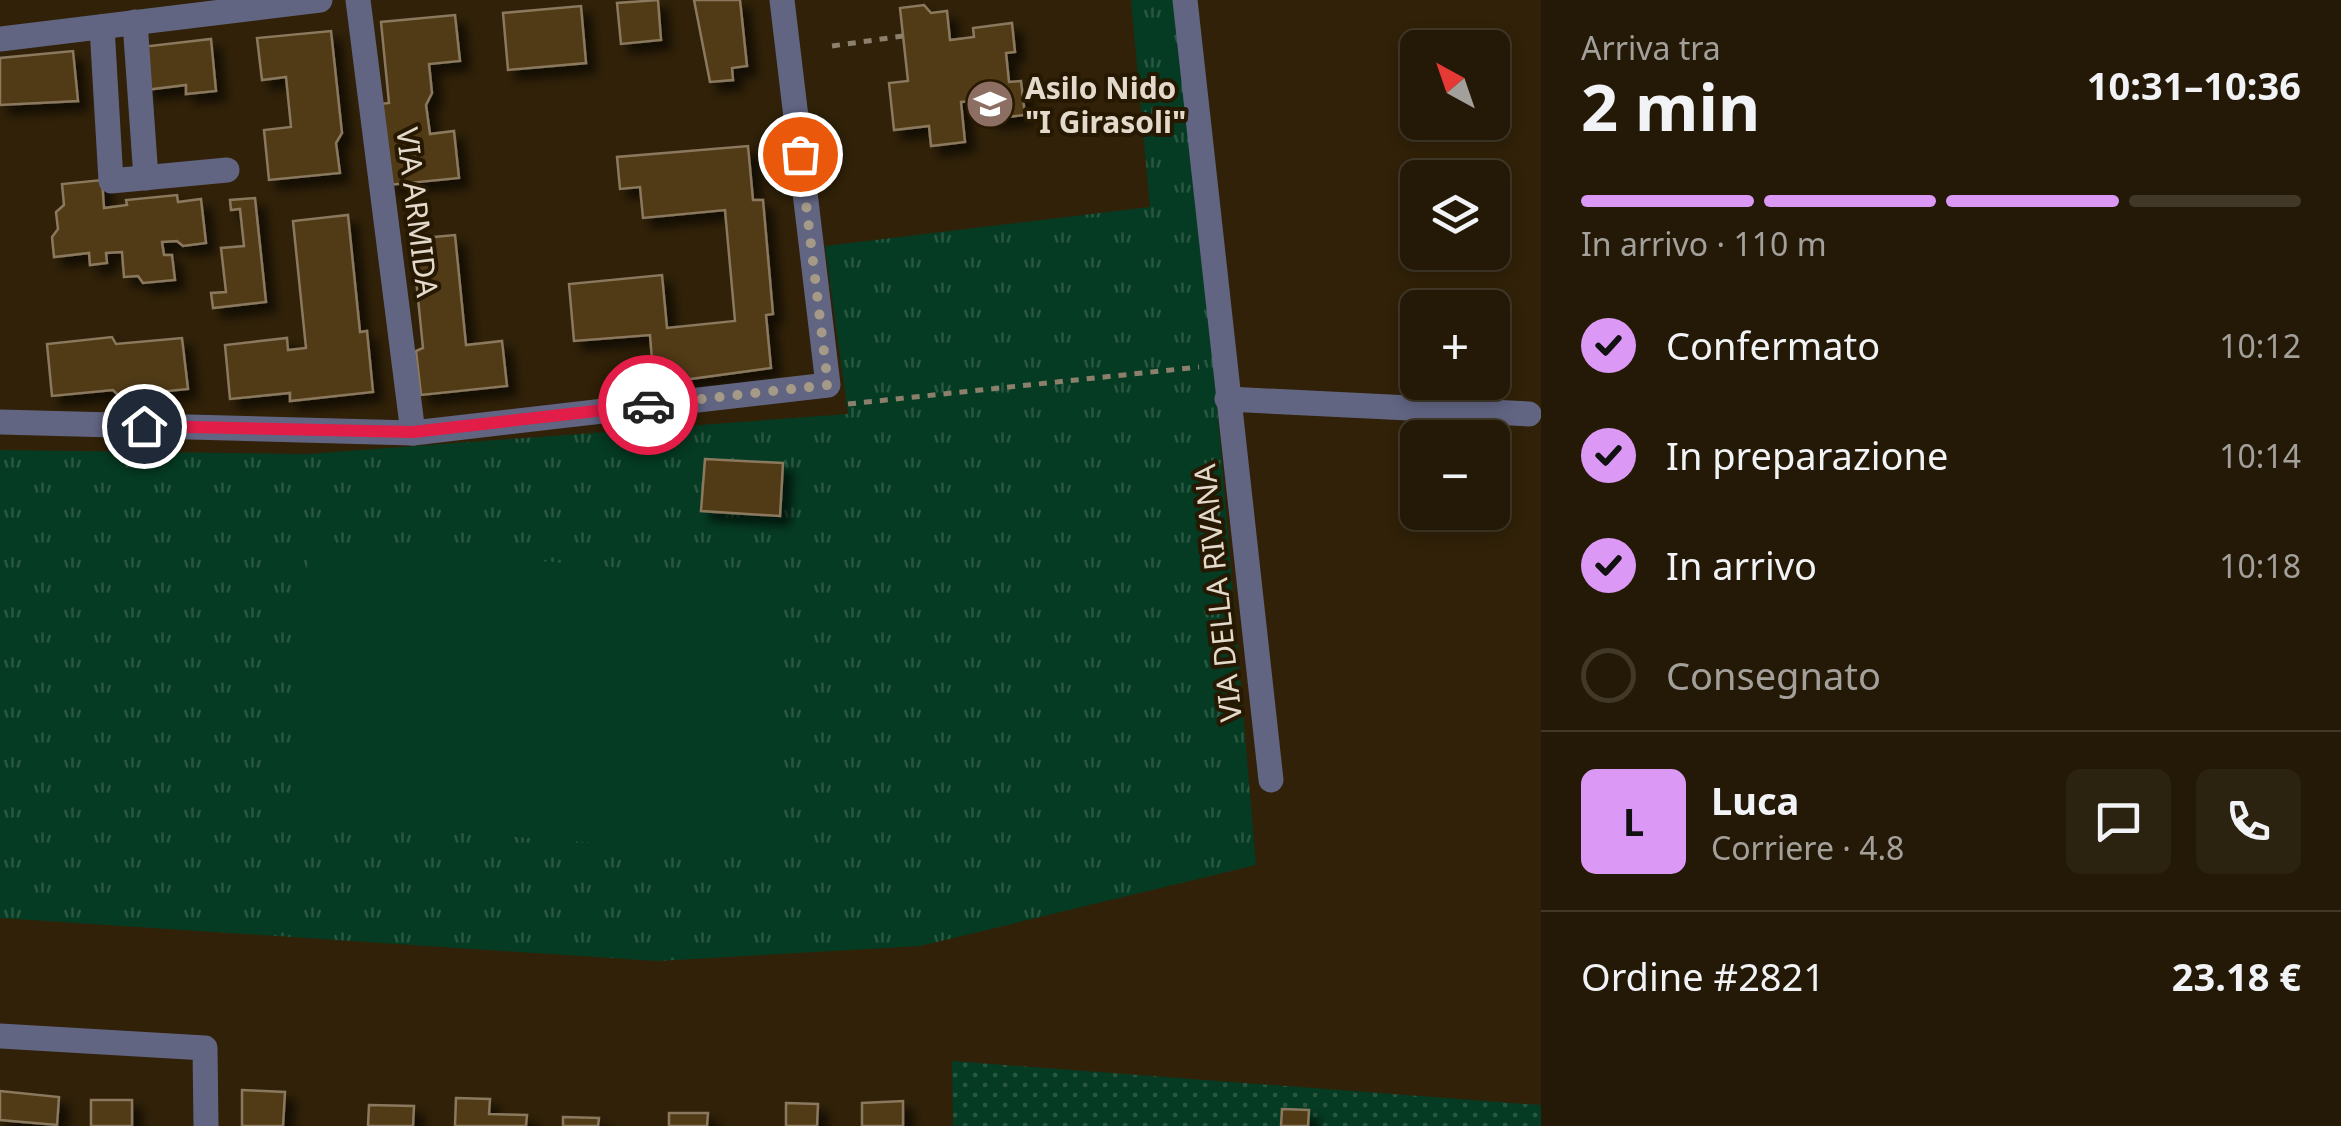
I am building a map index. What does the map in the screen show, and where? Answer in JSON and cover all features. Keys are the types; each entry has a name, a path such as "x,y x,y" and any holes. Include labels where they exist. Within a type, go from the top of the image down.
{"street":[{"path":"0,39 320,0"},
{"name":"VIA ARMIDA","path":"358,0 413,432"},
{"path":"0,422 413,432 828,385 782,0"},
{"name":"VIA DELLA RIVANA","path":"1185,0 1270,780"},
{"path":"135,22 146,178"},
{"path":"102,27 111,180 226,170"},
{"path":"1228,399 1529,414"},
{"path":"0,1036 205,1048 206,1126"}],"path":[{"path":"832,46 904,36"},
{"path":"828,385 849,405 1224,366"}],"green space":[{"path":"1131,0 1175,0 1214,369 1256,865 920,946 657,961 0,918 0,450 307,454 848,414 825,246 1150,207"},
{"path":"309,541 785,582 771,856 289,820"},
{"path":"952,1061 1541,1105 1541,1126 953,1126"}],"building":[{"path":"658,0 661,40 621,44 617,3"},
{"path":"694,0 740,0 747,66 732,68 733,80 710,82"},
{"path":"924,5 931,13 947,11 950,40 974,37 973,28 1012,23 1015,52 1006,53 1009,82 1021,81 1025,115 989,119 987,100 961,102 965,142 931,146 929,126 894,130 889,83 908,81 900,8"},
{"path":"581,6 586,63 508,70 503,13"},
{"path":"455,15 460,61 429,64 432,93 426,105 430,134 454,131 459,178 389,185 380,104 389,103 381,22"},
{"path":"331,31 342,133 336,143 340,173 269,180 264,130 291,127 286,77 262,80 257,38"},
{"path":"211,39 216,91 186,94 186,85 145,90 141,47"},
{"path":"73,51 78,101 0,105 0,58"},
{"path":"748,146 753,200 763,200 773,314 766,315 771,368 654,384 650,335 574,341 569,284 662,275 667,328 735,321 725,210 643,218 640,187 620,189 617,157"},
{"path":"102,180 104,208 127,205 126,200 177,195 178,202 201,199 206,243 183,246 177,241 162,242 164,255 172,255 175,280 143,283 138,276 124,277 122,252 106,253 107,263 90,265 89,253 54,257 56,212 64,205 62,184"},
{"path":"255,198 266,302 213,308 211,293 226,292 221,248 244,246 240,209 231,210 230,200"},
{"path":"348,215 360,332 367,331 373,392 290,401 290,393 230,399 225,345 287,338 288,350 306,348 293,221"},
{"path":"455,235 466,345 502,341 507,386 421,395 416,351 423,348 412,239"},
{"path":"112,337 116,344 182,338 188,389 119,396 113,390 52,396 47,344"},
{"path":"705,459 783,463 780,516 701,511"},
{"path":"242,1090 285,1092 283,1126 242,1126"},
{"path":"0,1091 59,1097 57,1125 0,1120"},
{"path":"456,1098 490,1099 489,1114 527,1115 526,1126 455,1126"},
{"path":"91,1100 132,1100 132,1126 91,1126"},
{"path":"903,1101 903,1126 862,1126 862,1103"},
{"path":"786,1103 818,1104 817,1126 786,1126"},
{"path":"369,1105 414,1106 413,1126 368,1126"},
{"path":"1282,1109 1309,1110 1308,1126 1281,1126"},
{"path":"669,1113 708,1113 707,1126 669,1126"},
{"path":"563,1117 599,1118 598,1126 563,1126"}],"way so far":[{"path":"648,405 828,385 800,154"}],"place":[{"name":"Asilo Nido \"I Girasoli\"","path":"990,104"}],"route":[{"path":"144,426 413,432 648,405"}]}
